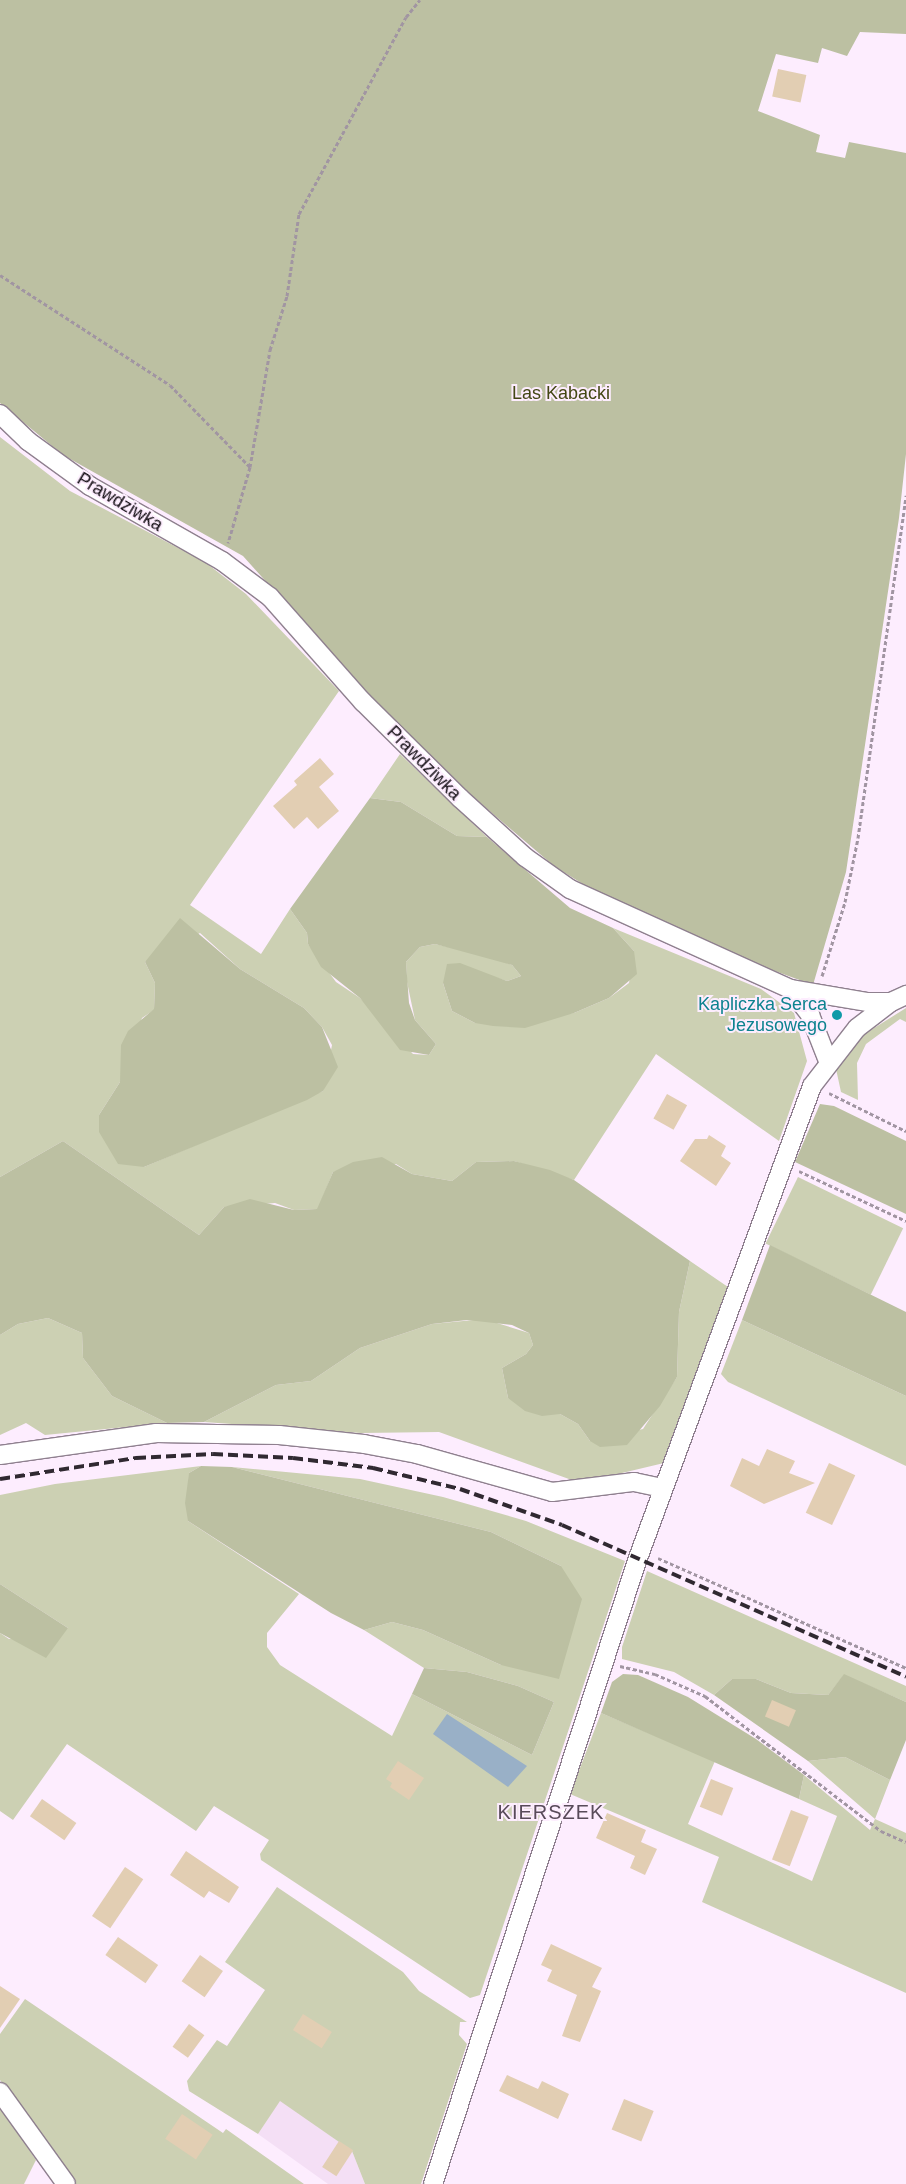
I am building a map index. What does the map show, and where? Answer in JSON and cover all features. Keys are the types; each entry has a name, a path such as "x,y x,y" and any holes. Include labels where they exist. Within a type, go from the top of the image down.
{"street":[{"name":"Prawdziwka","path":"0,414 28,441 90,486 222,561 270,597 363,702 525,857 598,904 790,989 816,996 899,998"},
{"path":"790,989 810,1015 828,1061"},
{"path":"433,2184 663,1488 785,1165 812,1086 828,1061 857,1028 899,998"},
{"path":"0,1455 156,1433 279,1434 364,1444 418,1454 552,1492 634,1482 663,1488"},
{"path":"0,2092 66,2184"}],"path":[{"path":"222,561 250,467 270,350 287,296 299,214 406,17 420,0"},
{"path":"0,275 170,385 250,467"},
{"path":"816,996 845,902 858,838 906,495"},
{"path":"812,1086 906,1131"},
{"path":"785,1165 906,1221"},
{"path":"641,1553 906,1668"},
{"path":"605,1663 655,1674 705,1696 881,1831 906,1842"}],"shaded area":[{"path":"280,2100 352,2151 365,2184 328,2184 258,2134"}],"green space":[{"name":"Las Kabacki","path":"0,0 906,0 906,34 860,32 847,56 822,48 818,63 776,54 758,111 820,135 816,152 845,158 849,142 906,153 906,454 899,518 846,872 813,985 645,923 554,866 416,748 243,556 63,455 0,403"},
{"path":"0,437 70,491 205,562 246,594 339,691 190,905 261,954 290,909 307,933 308,944 336,982 360,998 413,1054 429,1055 436,1044 415,1020 407,982 406,962 420,947 435,944 488,956 512,965 521,976 507,981 485,974 443,983 452,1011 475,1023 574,1013 609,998 629,983 634,951 613,928 761,989 794,1013 807,1061 779,1141 656,1054 574,1180 514,1161 476,1162 452,1181 412,1174 396,1164 333,1172 318,1209 294,1210 275,1203 224,1207 199,1235 63,1141 0,1177","holes":["200,933 240,969 304,1008 322,1027 332,1045 323,1091 144,1167 99,1115 120,1082 142,1018 154,1010 155,983 145,962"]},
{"path":"400,754 487,837 457,836 401,802 370,798"},
{"path":"370,798 401,802 457,836 487,837 570,908 613,928 634,951 637,974 609,998 574,1013 525,1028 493,1026 475,1023 452,1011 443,983 447,964 460,963 507,981 521,976 512,965 435,944 420,947 406,962 409,1003 415,1020 436,1044 429,1055 400,1050 360,998 321,967 308,944 307,933 290,909"},
{"path":"180,918 240,969 304,1008 322,1027 338,1067 323,1091 307,1100 144,1167 118,1164 99,1132 99,1115 120,1082 121,1045 128,1031 154,1009 155,983 145,962"},
{"path":"906,1008 906,1022 900,1019 866,1044 857,1063 858,1100 841,1092 836,1069 863,1035"},
{"path":"820,1104 834,1106 906,1141 906,1214 795,1162"},
{"path":"63,1141 199,1235 224,1207 250,1199 294,1210 317,1209 333,1172 353,1162 382,1157 412,1174 452,1181 476,1162 514,1161 550,1170 574,1180 690,1261 679,1312 677,1377 660,1406 627,1445 600,1447 590,1441 578,1424 560,1414 542,1416 525,1411 508,1398 502,1368 526,1354 533,1345 529,1333 512,1325 467,1320 432,1324 360,1348 311,1381 276,1385 204,1422 167,1423 112,1396 83,1358 82,1333 48,1318 18,1324 0,1335 0,1177"},
{"path":"798,1177 903,1228 871,1295 766,1244"},
{"path":"770,1245 906,1312 906,1396 742,1320"},
{"path":"690,1261 728,1287 664,1463 580,1483 439,1432 361,1433 204,1422 276,1385 311,1381 360,1348 432,1324 484,1319 529,1333 533,1345 526,1354 502,1368 508,1398 560,1414 578,1424 590,1441 643,1429 677,1377 679,1312"},
{"path":"48,1318 82,1333 83,1358 112,1396 167,1423 45,1435 26,1423 0,1435 0,1335 18,1324"},
{"path":"742,1320 906,1396 906,1466 728,1382 721,1374"},
{"path":"201,1466 189,1473 188,1521 299,1594 267,1633 267,1647 280,1665 392,1736 412,1694 532,1755 554,1702 518,1686 467,1672 424,1668 364,1630 392,1622 423,1630 501,1665 561,1566 491,1532 232,1467 360,1479 443,1497 526,1521 625,1561 480,1995 470,1998 261,1860 260,1854 269,1840 214,1806 196,1831 67,1744 13,1820 0,1811 0,1633 9,1639 68,1628 0,1584 0,1495 55,1484"},
{"path":"201,1466 232,1467 491,1532 561,1566 582,1599 559,1679 501,1665 423,1630 392,1622 364,1630 331,1613 188,1521 185,1503 189,1473"},
{"path":"647,1571 906,1686 906,1702 844,1675 828,1695 791,1693 756,1679 732,1679 714,1695 674,1672 622,1659 622,1647"},
{"path":"0,1584 68,1628 46,1658 0,1633"},
{"path":"424,1668 467,1672 518,1686 554,1702 532,1755 412,1694"},
{"path":"623,1674 638,1675 688,1697 756,1739 804,1775 799,1799 601,1713 612,1682"},
{"path":"844,1674 906,1702 906,1740 890,1780 845,1757 808,1761 714,1695 732,1679 756,1679 791,1693 828,1695"},
{"path":"601,1713 715,1761 688,1824 812,1881 837,1816 799,1799 804,1775 870,1830 875,1819 906,1833 906,1993 702,1902 719,1857 570,1794"},
{"path":"845,1757 890,1780 875,1819 808,1761"},
{"path":"277,1887 403,1972 419,1991 467,2022 460,2022 459,2035 467,2044 421,2184 365,2184 352,2151 280,2101 258,2134 189,2091 187,2081 217,2040 227,2046 265,1990 225,1962"},
{"path":"25,1999 223,2133 226,2129 304,2184 71,2184 0,2080 0,2034"},
{"path":"0,2106 36,2160 24,2184 0,2184"}],"water":[{"path":"447,1714 527,1766 508,1787 433,1734"}],"building":[{"path":"778,69 806,75 801,102 772,96"},
{"path":"320,758 334,774 319,787 339,811 318,829 307,817 294,829 273,806 297,785 294,781"},
{"path":"667,1094 687,1105 674,1130 653,1118"},
{"path":"709,1135 726,1146 721,1156 731,1163 716,1186 680,1161 695,1139 707,1139"},
{"path":"767,1449 795,1461 789,1473 815,1483 764,1504 730,1486 742,1458 759,1466"},
{"path":"829,1463 855,1475 832,1525 806,1513"},
{"path":"772,1700 796,1710 789,1727 765,1717"},
{"path":"398,1761 424,1778 409,1800 390,1787 392,1783 386,1779"},
{"path":"711,1779 733,1788 722,1816 700,1807"},
{"path":"42,1799 76,1823 64,1840 30,1816"},
{"path":"791,1810 809,1817 790,1866 772,1859"},
{"path":"607,1813 646,1830 641,1842 657,1849 645,1875 630,1868 635,1856 596,1838"},
{"path":"186,1851 239,1887 229,1903 209,1891 204,1898 170,1875"},
{"path":"125,1867 143,1879 110,1928 92,1916"},
{"path":"118,1937 158,1965 146,1983 105,1955"},
{"path":"551,1944 602,1968 592,1987 601,1991 580,2042 562,2036 577,1995 547,1981 552,1970 541,1965"},
{"path":"200,1955 223,1971 205,1997 182,1981"},
{"path":"0,1986 20,1999 0,2028"},
{"path":"303,2014 332,2032 322,2048 293,2030"},
{"path":"189,2024 204,2035 188,2058 173,2047"},
{"path":"507,2075 538,2089 542,2081 569,2094 558,2119 499,2091"},
{"path":"624,2099 654,2111 641,2142 612,2130"},
{"path":"182,2114 213,2135 196,2160 165,2139"},
{"path":"339,2141 353,2150 336,2176 322,2167"}],"railway":[{"path":"0,1479 136,1458 213,1454 293,1458 373,1468 460,1489 562,1525 906,1677"}],"place":[{"name":"Kapliczka Serca Jezusowego","path":"837,1015"}],"district":[{"name":"KIERSZEK","path":"551,1812"}]}
